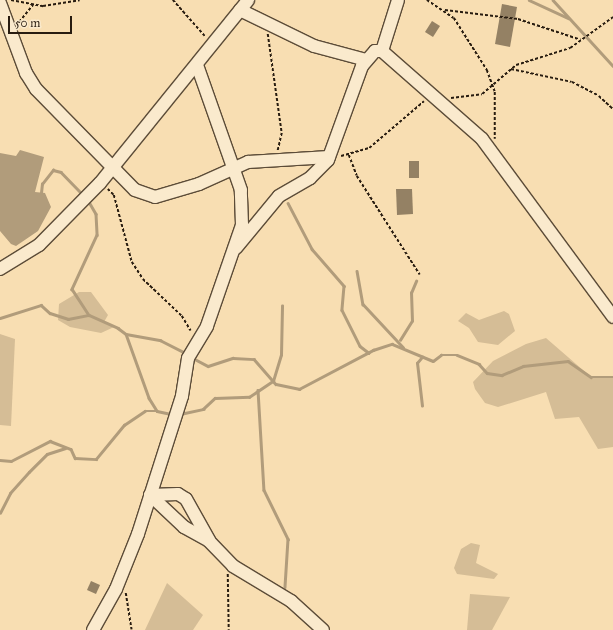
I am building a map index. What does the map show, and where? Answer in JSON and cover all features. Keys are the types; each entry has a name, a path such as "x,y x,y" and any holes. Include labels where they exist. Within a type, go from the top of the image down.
{"street":[{"path":"0,269 39,245 100,183 213,46 248,0"},
{"path":"382,51 398,0"},
{"path":"0,3 14,35 26,73 36,89 113,168 124,183 155,197 199,184 248,162 275,162 330,157"},
{"path":"240,10 267,26 333,53 366,60"},
{"path":"236,248 279,196 310,178 330,157 366,60 375,51 382,51 437,98 496,157 590,291 613,317"},
{"path":"93,630 116,589 150,495 195,343 207,326 236,248 244,210 234,168 197,65"},
{"path":"150,495 178,494 186,499 209,541"},
{"path":"150,495 184,527 209,541 226,558 291,601 323,630"}],"path":[{"path":"11,0 33,5 80,0"},
{"path":"173,0 213,46"},
{"path":"427,0 445,10 473,44 494,87 496,157"},
{"path":"14,35 22,15 33,5"},
{"path":"445,10 518,19 581,40"},
{"path":"330,157 349,155 383,138 417,104 437,98 473,97 494,87 511,69 570,48 613,17"},
{"path":"267,26 282,134 275,162"},
{"path":"511,69 572,82 593,92 613,109"},
{"path":"349,155 357,176 420,275"},
{"path":"100,183 114,195 118,221 132,262 143,279 182,316 195,343"},
{"path":"226,558 229,630"},
{"path":"126,591 132,630"}],"shaded area":[{"path":"20,150 44,157 35,192 45,193 51,207 38,231 16,246 11,244 0,231 0,153 16,156"},
{"path":"79,292 91,292 108,315 104,322 114,327 101,333 70,327 58,320 59,304"},
{"path":"504,311 509,314 515,331 498,345 478,342 469,328 458,321 466,313 479,320"},
{"path":"0,334 15,339 11,426 0,425"},
{"path":"546,338 591,377 613,377 613,447 598,449 579,417 555,419 546,392 498,407 485,403 475,389 473,382 493,361 526,344"},
{"path":"471,543 480,545 476,563 498,574 494,579 457,574 454,568 461,549"},
{"path":"167,583 203,615 193,630 145,630"},
{"path":"470,594 510,597 492,630 467,630"}],"building":[{"path":"502,4 517,7 510,47 495,44"},
{"path":"432,21 440,26 433,37 425,32"},
{"path":"409,161 419,161 419,178 409,178"},
{"path":"396,189 412,189 413,214 397,215"},
{"path":"91,581 100,585 96,594 87,590"}],"waterway":[{"path":"529,0 568,18"},
{"path":"553,0 613,66"},
{"path":"41,193 42,184 53,170 61,172 83,195"},
{"path":"88,200 96,214 97,235 72,289 89,315"},
{"path":"288,203 312,249 344,286 342,310 360,346 369,353"},
{"path":"357,271 363,304 403,347"},
{"path":"400,340 412,321 411,293 416,281"},
{"path":"0,318 41,305 50,313 68,319 89,315 118,328 126,334 149,398 157,411 171,414"},
{"path":"180,414 203,409 215,398 249,397 273,381 281,355 282,306"},
{"path":"126,334 160,340 186,353"},
{"path":"191,357 208,366 233,358 254,359 276,384 299,389 373,350 392,344 433,361 441,355 457,355 479,364 487,373 502,375 523,366 568,361 591,377 613,377"},
{"path":"422,357 417,363 422,406"},
{"path":"258,390 264,490 288,539 285,587"},
{"path":"0,460 11,461 50,441 71,449 75,458 96,459 124,425 145,411 157,411"},
{"path":"0,513 10,493 29,472 47,454 65,448"}]}
